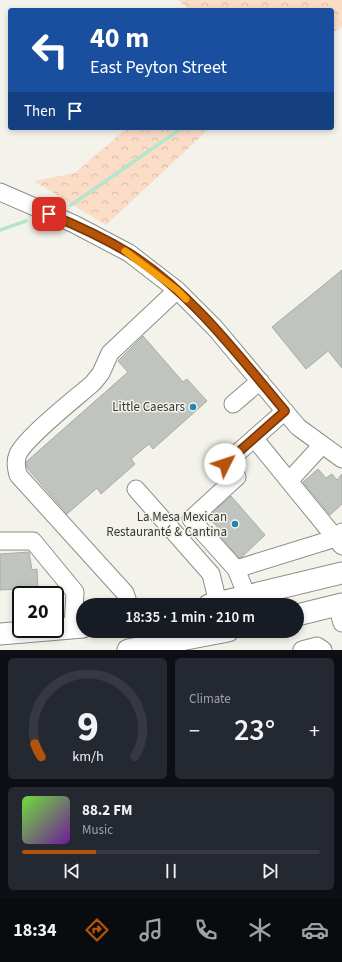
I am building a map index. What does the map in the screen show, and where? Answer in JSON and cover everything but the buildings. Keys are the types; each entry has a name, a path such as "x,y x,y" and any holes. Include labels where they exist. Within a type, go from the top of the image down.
{"main road":[{"path":"238,598 342,574"},
{"path":"304,614 340,611"},
{"path":"0,634 76,627"},
{"path":"128,650 191,638"}],"street":[{"path":"0,192 74,224 129,253 177,290 215,328 298,426 342,459"},
{"path":"127,598 125,593 18,474 15,466 18,453 28,440 93,383 101,373 110,354 177,290"},
{"path":"233,404 260,381"},
{"path":"225,464 285,411"},
{"path":"236,569 340,539 289,481 254,438"},
{"path":"289,481 322,445"},
{"path":"237,477 190,519 236,569 246,596"},
{"path":"136,489 211,574 213,598"},
{"path":"0,541 33,541 76,592 76,598"},
{"path":"302,650 317,646 323,650"}],"green space":[{"path":"178,0 342,0 342,27 334,32 334,8 188,8"},
{"path":"125,130 208,130 106,225 34,181 75,173"}],"waterway":[{"path":"71,205 179,130"},
{"path":"0,230 26,221"}],"slow traffic":[{"path":"125,251 177,290 186,299"}],"place":[{"name":"Little Caesars","path":"193,407"},
{"name":"La Mesa Mexican Restauranté & Cantina","path":"235,524"}],"route":[{"path":"49,214 74,224 129,253 177,290 215,328 285,411 225,464"}]}
